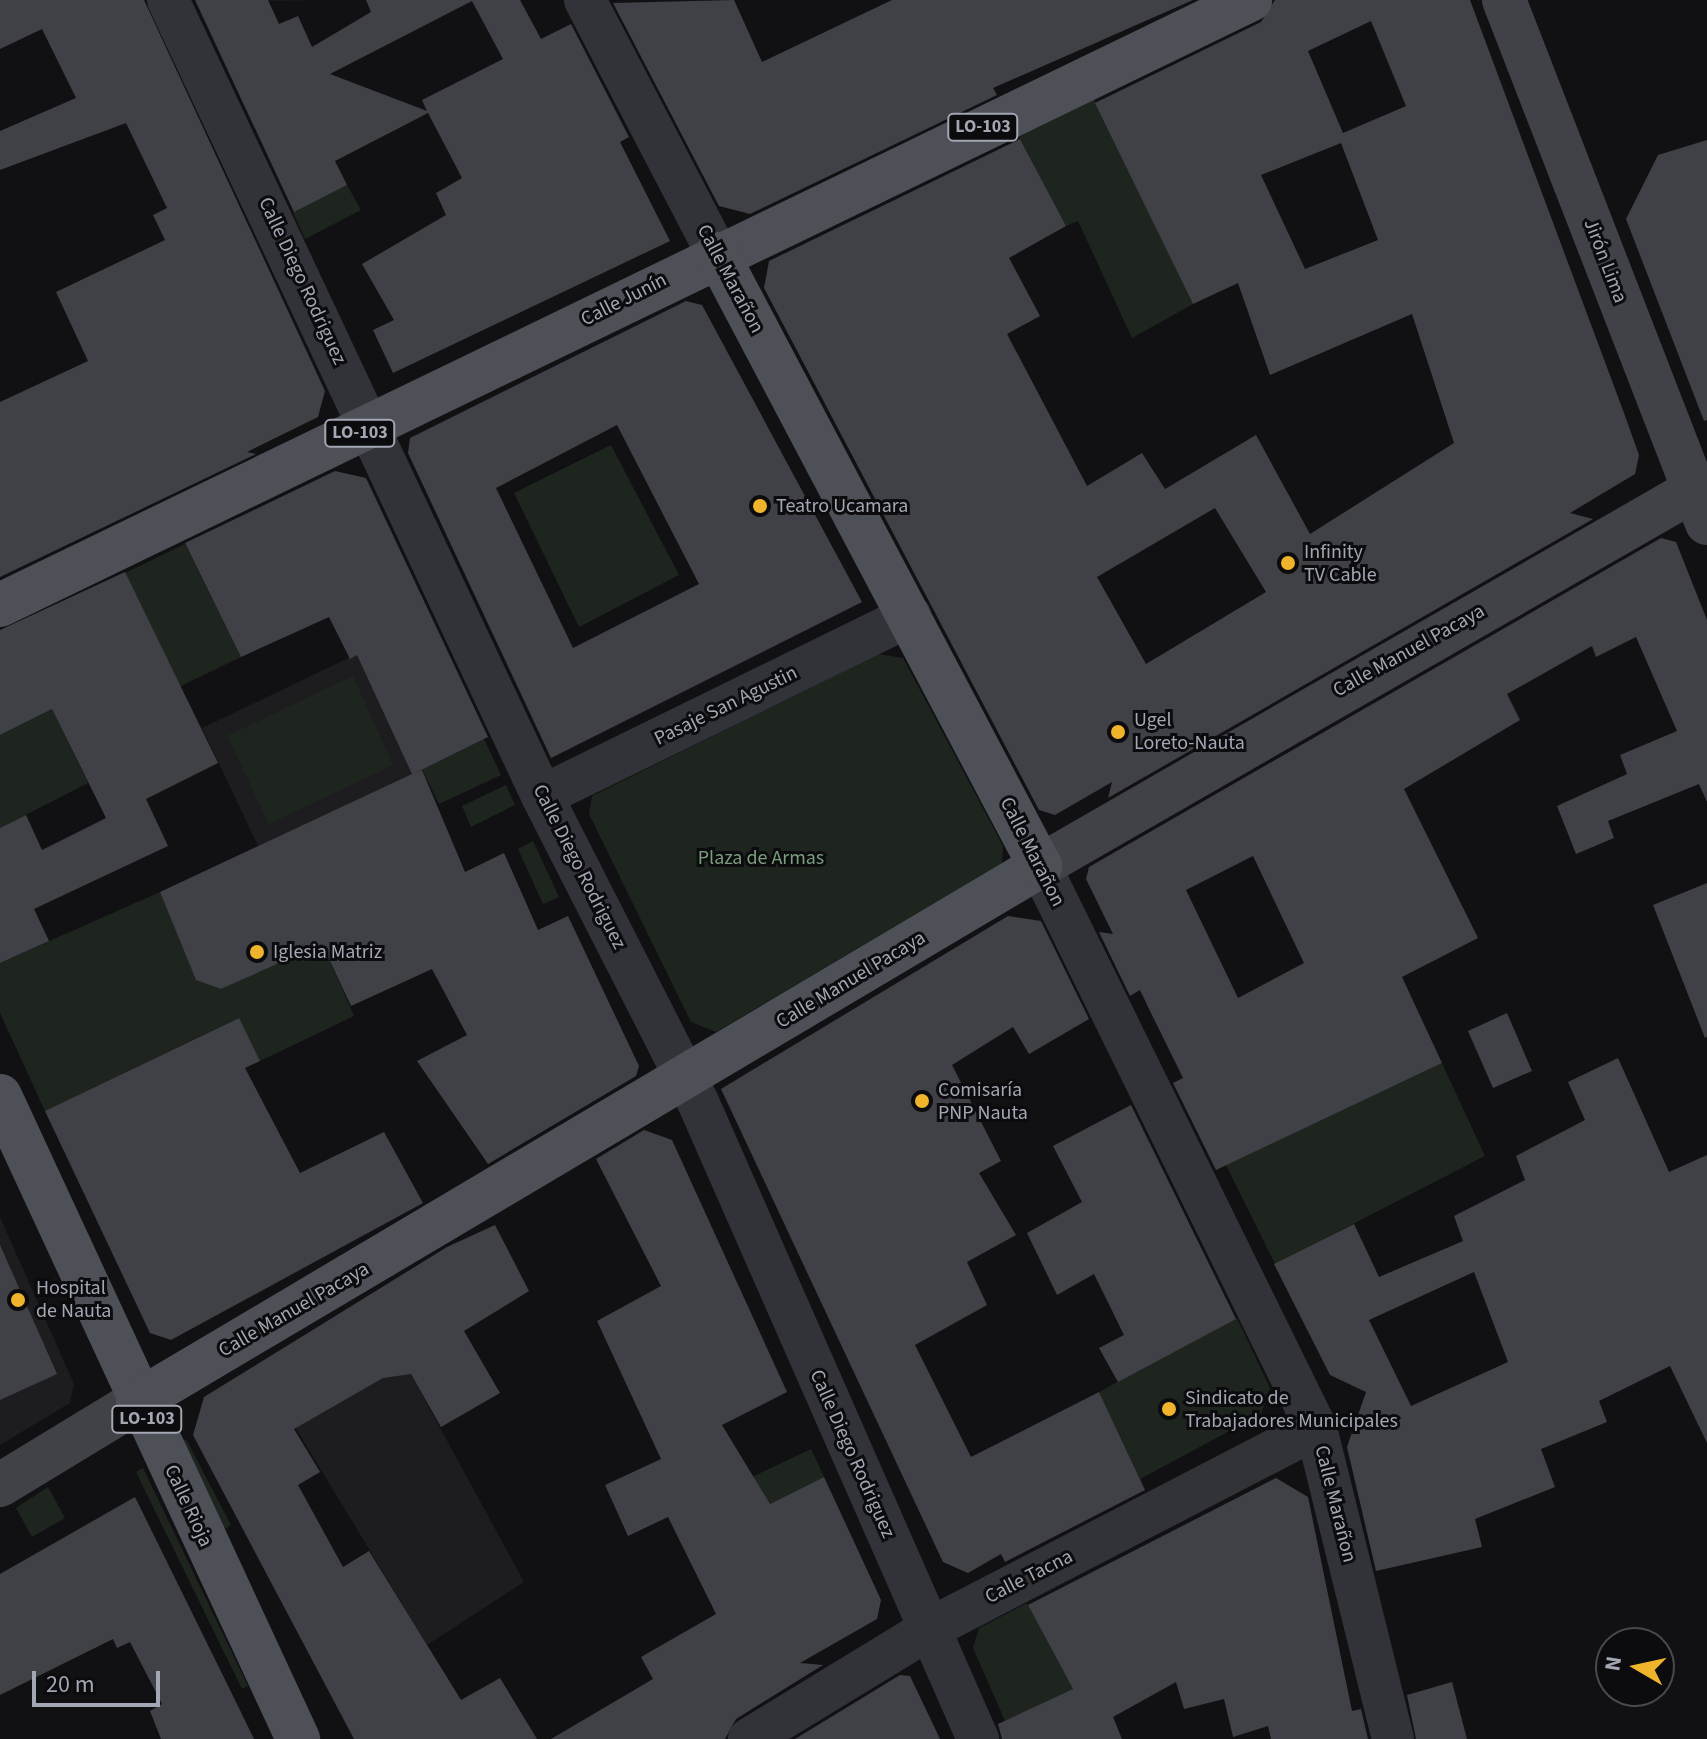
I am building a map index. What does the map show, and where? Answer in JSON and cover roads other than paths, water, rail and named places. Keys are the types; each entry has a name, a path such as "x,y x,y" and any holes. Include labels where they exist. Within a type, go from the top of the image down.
{"main road":[{"name":"Calle Junín","path":"0,605 370,428 717,254 1250,0"},
{"name":"Calle Marañon","path":"717,254 1040,866"},
{"name":"Calle Manuel Pacaya","path":"138,1401 1040,866"},
{"name":"Calle Rioja","path":"0,1096 138,1401 298,1739"}],"street":[{"name":"Calle Diego Rodriguez","path":"168,0 542,796 685,1079 978,1739"},
{"name":"Calle Marañon","path":"585,0 717,254"},
{"name":"Jirón Lima","path":"1504,0 1703,499"},
{"name":"Calle Manuel Pacaya","path":"1040,866 1703,499"},
{"name":"Pasaje San Agustin","path":"542,796 910,616"},
{"name":"Calle Marañon","path":"1040,866 1316,1428 1393,1739"},
{"name":"Calle Manuel Pacaya","path":"0,1485 138,1401"},
{"name":"Calle Tacna","path":"749,1739 929,1629 1316,1428"}],"place":[{"name":"Teatro Ucamara","path":"760,506"},
{"name":"Infinity TV Cable","path":"1288,563"},
{"name":"Ugel Loreto-Nauta","path":"1118,732"},
{"name":"Iglesia Matriz","path":"257,952"},
{"name":"Comisaría PNP Nauta","path":"922,1101"},
{"name":"Hospital de Nauta","path":"18,1300"},
{"name":"Sindicato de Trabajadores Municipales","path":"1169,1409"}],"park label":[{"name":"Plaza de Armas","path":"761,858"}]}
